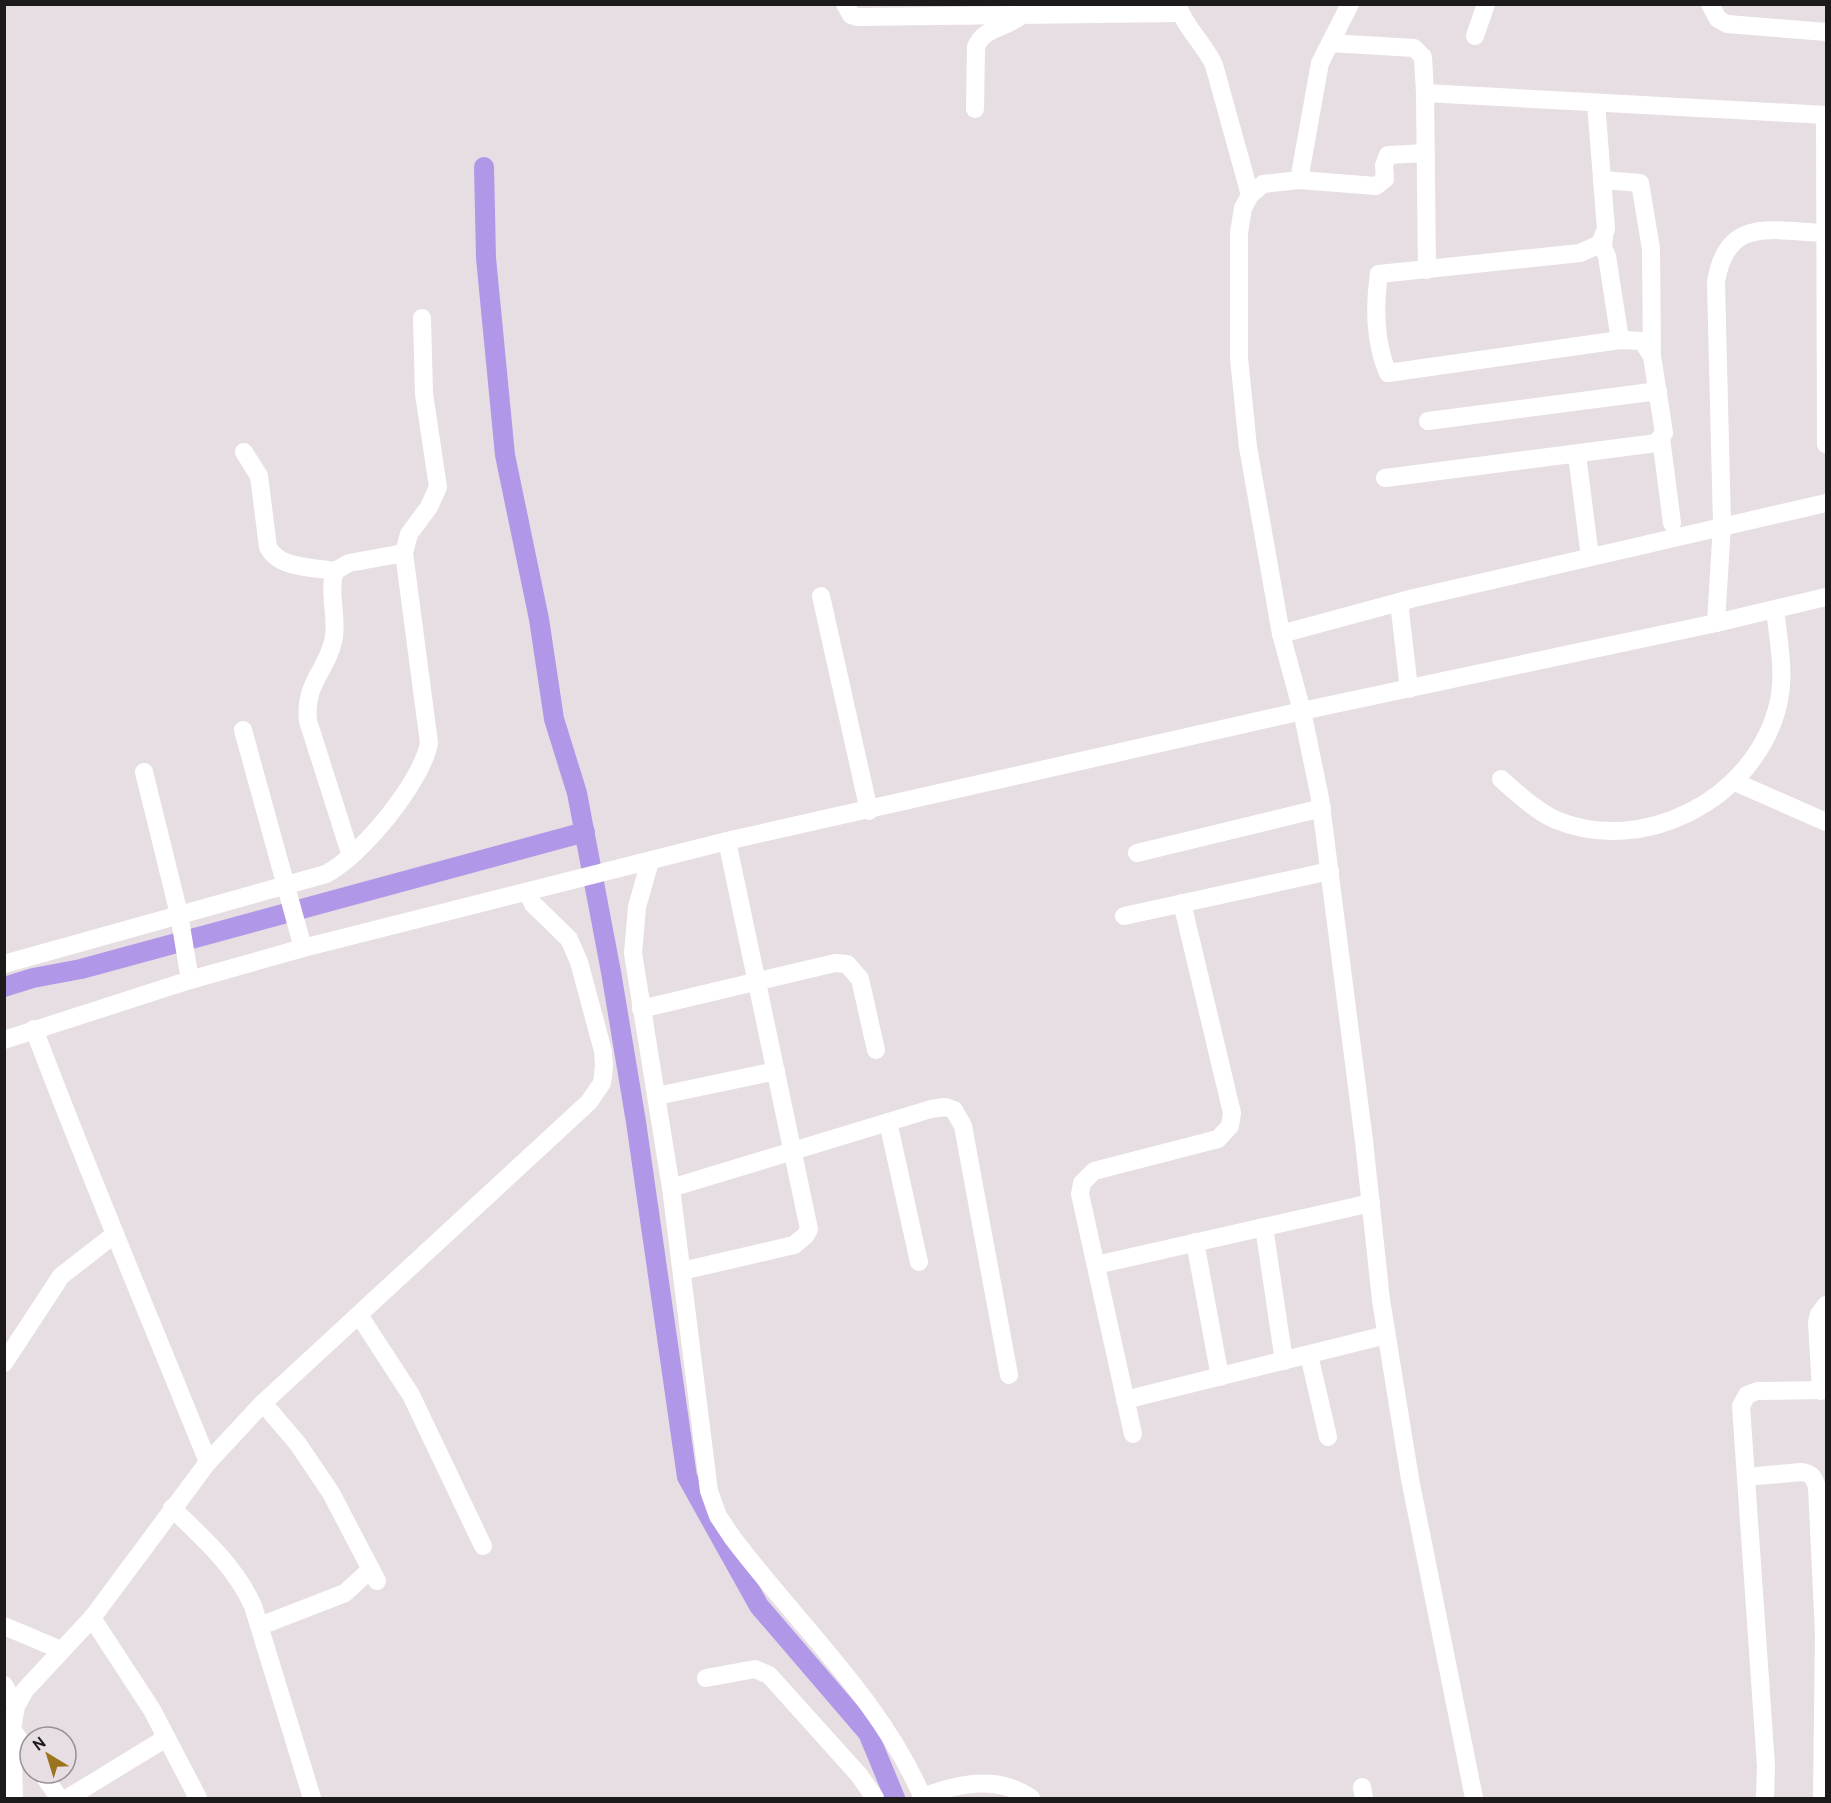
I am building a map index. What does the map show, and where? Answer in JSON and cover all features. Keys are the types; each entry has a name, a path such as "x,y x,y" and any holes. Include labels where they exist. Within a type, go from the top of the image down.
{"street":[{"path":"845,4 851,15 857,17 1178,9 1214,65 1250,195"},
{"path":"1299,180 1320,63 1350,4"},
{"path":"1475,36 1486,4"},
{"path":"1710,4 1718,19 1728,24 1827,32"},
{"path":"975,109 978,40 982,35 1012,22 1022,14"},
{"path":"1330,43 1414,48 1423,57 1427,270"},
{"path":"1425,93 1826,115 1827,444"},
{"path":"1596,102 1605,237 1603,248 1607,256 1620,340"},
{"path":"1426,153 1388,155 1385,159 1385,179 1376,186 1299,180 1263,184 1250,195 1243,208 1239,234 1239,358 1248,447 1281,634 1302,711 1322,808 1386,1335 1410,1479 1474,1798"},
{"path":"1602,180 1640,183 1651,249 1652,356 1664,428 1661,438 1672,523"},
{"path":"1716,623 1722,525 1716,282 1719,260 1731,243 1746,234 1761,231 1825,233"},
{"path":"1605,237 1593,249 1580,253 1379,274 1376,291 1380,354 1388,373 1620,340 1642,341 1652,356"},
{"path":"4,964 326,874 351,856 406,793 421,768 429,743 404,553 409,534 429,507 438,488 424,394 422,318"},
{"path":"1428,421 1658,391"},
{"path":"1385,478 1577,455 1649,444 1661,438"},
{"path":"244,453 259,476 268,547 271,553 282,562 335,571 349,563 404,553"},
{"path":"1577,455 1590,557"},
{"path":"1281,634 1399,602 1722,525 1762,519 1827,503"},
{"path":"335,571 333,640 311,686 306,703 308,721 351,856"},
{"path":"821,596 869,811"},
{"path":"4,1040 303,948 727,841 869,811 1302,711 1716,623 1827,597"},
{"path":"1399,602 1409,689"},
{"path":"1501,779 1554,819 1589,830 1627,832 1649,827 1712,801 1735,782 1758,753 1777,708 1782,674 1775,610"},
{"path":"243,730 303,948"},
{"path":"144,772 179,914 188,956 190,981"},
{"path":"1735,782 1827,822"},
{"path":"1137,853 1322,808"},
{"path":"682,1271 794,1245 802,1240 809,1229 727,841"},
{"path":"644,862 633,928 633,954 671,1188 704,1459 710,1491 718,1516 756,1569 874,1709 923,1798 945,1788 984,1782 996,1783 1031,1798"},
{"path":"1124,916 1330,871"},
{"path":"14,1798 12,1729 16,1706 25,1690 92,1618 208,1462 263,1402 589,1101 602,1083 603,1051 575,949 533,904 528,893"},
{"path":"1133,1434 1080,1194 1086,1177 1094,1171 1218,1139 1225,1133 1232,1120 1182,903"},
{"path":"641,1009 836,963 847,964 860,979 876,1050"},
{"path":"34,1029 86,1166 208,1462"},
{"path":"657,1096 776,1071"},
{"path":"671,1188 888,1122 945,1107 954,1110 960,1117 1009,1376"},
{"path":"888,1122 919,1262"},
{"path":"1095,1265 1371,1203"},
{"path":"1264,1227 1284,1361"},
{"path":"4,1363 61,1276 115,1234"},
{"path":"1195,1242 1220,1377"},
{"path":"1765,1798 1766,1766 1741,1406 1747,1395 1756,1391 1824,1390 1817,1322 1819,1314 1827,1305"},
{"path":"359,1315 411,1395 483,1546"},
{"path":"1125,1400 1386,1335"},
{"path":"1309,1354 1328,1437"},
{"path":"260,1626 345,1593 374,1575 316,1469 263,1402"},
{"path":"1746,1477 1809,1473 1814,1478 1817,1487 1825,1628 1825,1758 1822,1798"},
{"path":"172,1508 217,1552 244,1586 260,1626 312,1798"},
{"path":"92,1618 122,1660 198,1798"},
{"path":"4,1626 61,1650"},
{"path":"706,1678 755,1669 769,1675 859,1775 875,1798"},
{"path":"4,1684 16,1706"},
{"path":"12,1729 18,1738"},
{"path":"68,1798 166,1738"},
{"path":"50,1785 59,1798"}],"waterway":[{"path":"484,167 486,258 505,455 539,619 554,719 577,793 611,972 636,1122 687,1477 759,1606 868,1733 895,1798"},
{"path":"4,987 33,978 81,969 585,832"}]}
